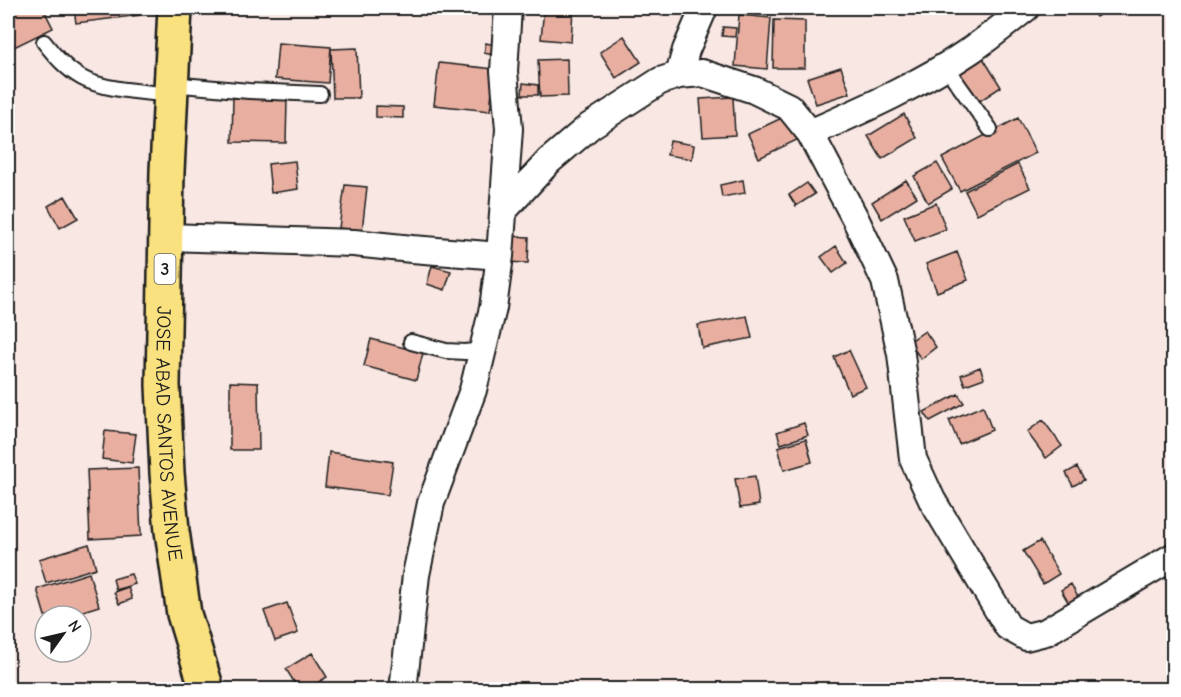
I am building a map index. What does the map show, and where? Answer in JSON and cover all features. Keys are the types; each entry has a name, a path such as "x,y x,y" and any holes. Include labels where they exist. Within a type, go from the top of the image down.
{"highway":[{"name":"JOSE ABAD SANTOS AVENUE","path":"175,8 167,171 163,385 170,508 184,614 203,685 223,682 233,690"}],"street":[{"path":"403,690 416,575 431,503 473,390 493,308 500,256 509,129 504,71 508,8"},
{"path":"679,75 686,50 704,8"},
{"path":"810,133 909,87 972,49 1026,8"},
{"path":"504,210 549,161 590,126 660,81 679,75 702,74 754,90 789,107 810,133 885,281 901,354 913,459 932,500 1008,627 1026,637 1046,632 1173,556"},
{"path":"166,237 354,243 500,256"}],"lane":[{"path":"44,42 67,69 84,80 107,87 320,94"},
{"path":"945,66 990,129"},
{"path":"411,342 446,351 483,350"}],"building":[{"path":"8,8 43,8 53,28 12,48 8,40"},
{"path":"74,8 139,8 140,15 76,23"},
{"path":"544,8 573,9 571,42 541,39"},
{"path":"930,8 946,8 947,11 933,16"},
{"path":"1090,8 1110,8 1096,17"},
{"path":"739,15 771,18 767,69 735,66"},
{"path":"774,20 805,21 805,68 773,68"},
{"path":"723,27 736,28 735,37 722,36"},
{"path":"624,36 641,62 616,78 600,52"},
{"path":"278,43 331,47 328,83 275,79"},
{"path":"486,43 495,45 493,55 484,53"},
{"path":"357,48 359,98 333,98 331,49"},
{"path":"978,50 1001,87 975,104 951,67"},
{"path":"567,59 568,96 540,97 538,60"},
{"path":"439,63 494,69 490,111 434,105"},
{"path":"841,67 850,93 816,104 807,78"},
{"path":"523,83 538,85 538,95 522,95"},
{"path":"733,97 735,135 703,137 700,99"},
{"path":"233,98 287,99 286,143 232,142"},
{"path":"376,106 403,107 403,118 376,117"},
{"path":"904,114 917,138 882,159 868,136"},
{"path":"788,115 799,139 759,158 748,134"},
{"path":"1018,118 1036,153 960,191 942,158"},
{"path":"670,141 694,145 692,159 667,155"},
{"path":"295,161 298,189 271,193 268,164"},
{"path":"937,163 952,189 928,203 914,176"},
{"path":"1018,164 1030,188 977,214 965,191"},
{"path":"743,180 745,193 722,197 720,185"},
{"path":"906,180 917,197 882,219 872,202"},
{"path":"807,183 815,194 796,206 789,195"},
{"path":"345,185 367,187 362,231 339,228"},
{"path":"65,196 78,218 60,228 48,206"},
{"path":"936,203 946,229 915,241 904,216"},
{"path":"507,236 529,237 528,263 506,262"},
{"path":"836,246 847,263 833,273 821,257"},
{"path":"957,252 968,280 937,292 926,264"},
{"path":"432,266 451,271 445,290 427,284"},
{"path":"747,316 752,338 702,348 698,325"},
{"path":"925,331 936,347 921,359 909,342"},
{"path":"371,339 423,353 416,380 364,366"},
{"path":"849,350 866,387 850,394 834,357"},
{"path":"980,367 984,378 965,385 961,375"},
{"path":"230,382 258,383 259,450 230,450"},
{"path":"958,394 964,403 930,421 924,412"},
{"path":"983,406 992,430 959,444 949,420"},
{"path":"1043,420 1062,446 1046,458 1027,432"},
{"path":"804,423 808,435 781,444 777,432"},
{"path":"105,431 136,434 132,463 102,459"},
{"path":"806,439 812,462 784,470 778,447"},
{"path":"329,452 393,462 388,495 325,487"},
{"path":"1077,467 1084,480 1073,486 1066,473"},
{"path":"138,468 141,536 90,539 87,470"},
{"path":"755,476 759,505 740,508 735,479"},
{"path":"1040,541 1059,574 1043,584 1023,551"},
{"path":"89,544 96,568 46,583 39,559"},
{"path":"89,573 99,606 93,608 93,604 41,604 37,589"},
{"path":"131,574 135,584 116,590 113,579"},
{"path":"1071,584 1080,601 1071,607 1061,590"},
{"path":"128,587 132,599 119,604 114,592"},
{"path":"287,603 298,633 275,641 264,611"},
{"path":"312,653 327,677 306,690 299,690 286,669"}]}
